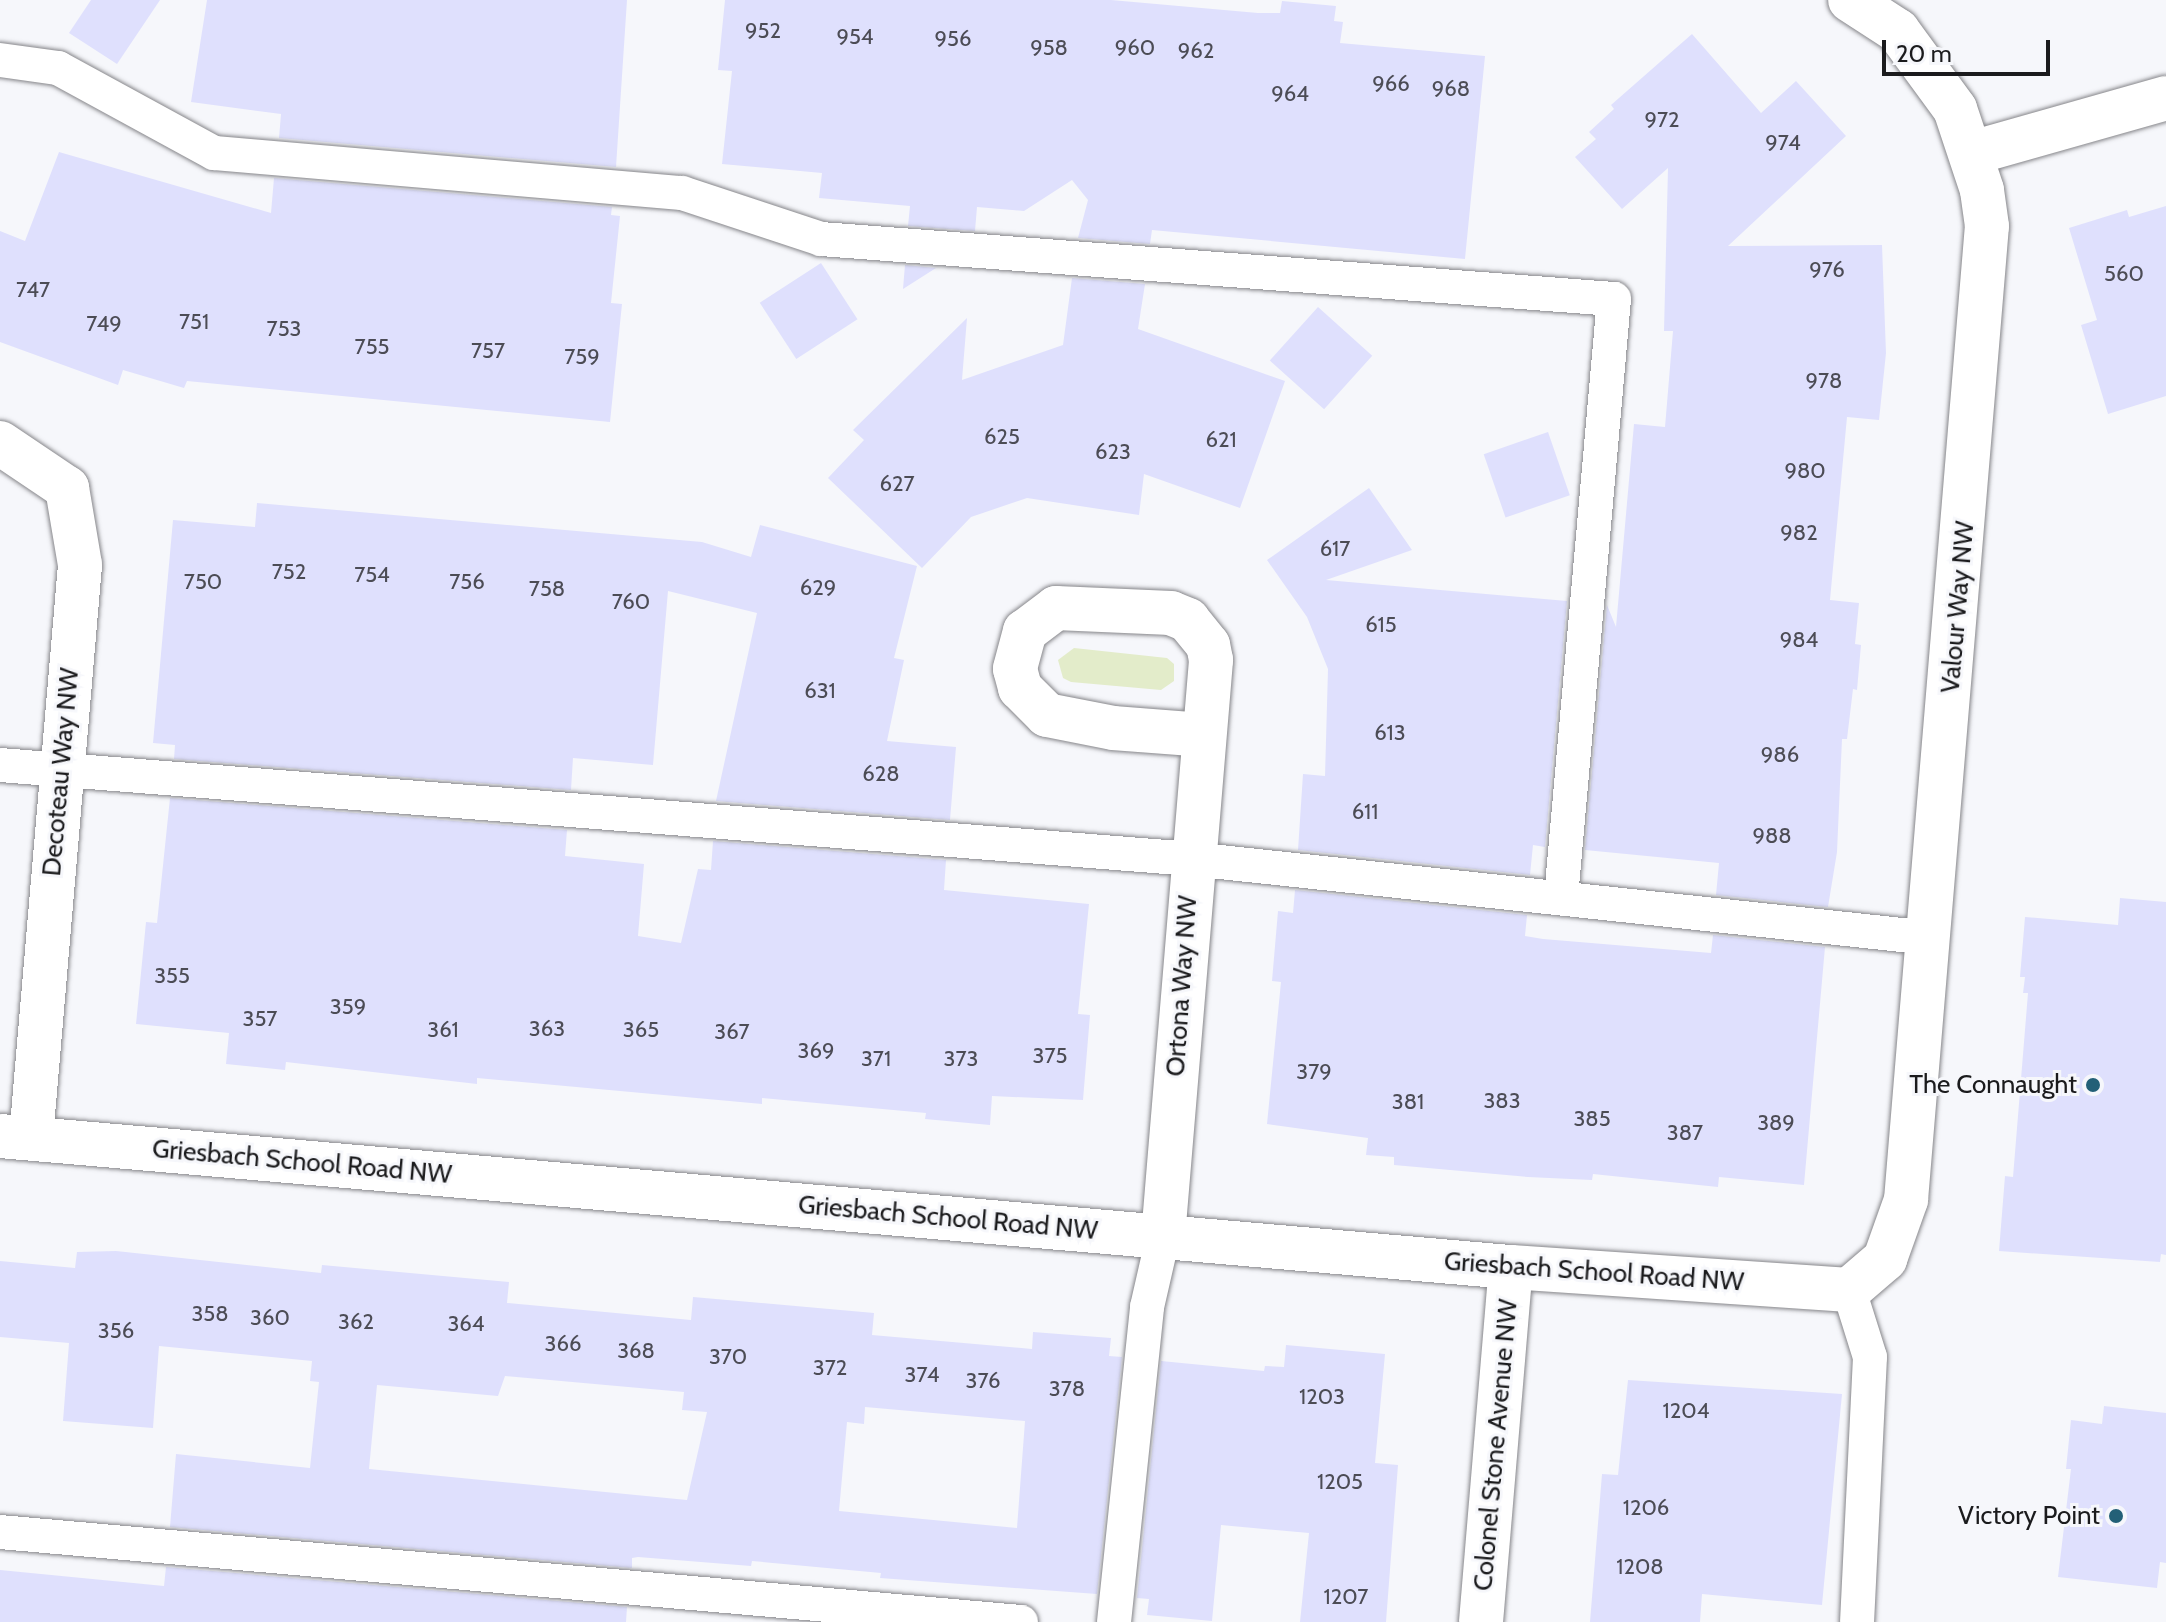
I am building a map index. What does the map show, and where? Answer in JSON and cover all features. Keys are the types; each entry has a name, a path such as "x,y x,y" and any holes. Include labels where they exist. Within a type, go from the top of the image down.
{"street":[{"name":"Valour Way NW","path":"1849,1290 1885,1259 1906,1200 1986,264 1982,190 1955,109 1929,68 1898,31 1866,4"},
{"path":"1972,153 2166,98"},
{"name":"Decoteau Way NW","path":"0,443 67,488 80,565 60,771 16,1137"},
{"name":"Ortona Way NW","path":"1163,1237 1192,859 1211,660 1201,632 1188,620 1171,613 1076,606 1047,612 1025,631 1016,649 1020,688 1047,715 1113,728 1203,735"},
{"name":"Griesbach School Road NW","path":"16,1137 1511,1267 1849,1290"},
{"name":"Colonel Stone Avenue NW","path":"1481,1622 1511,1267"}],"lane":[{"path":"0,60 58,68 214,153 682,193 821,239 1614,299 1561,897"},
{"path":"0,765 1192,859 1930,938"},
{"path":"1114,1622 1147,1307 1163,1237"},
{"path":"1849,1290 1870,1357 1857,1622"},
{"path":"0,1532 1021,1622"}],"green space":[{"path":"1074,648 1167,658 1174,664 1174,681 1161,690 1071,682 1063,678 1058,660"}],"building":[{"path":"91,0 160,0 117,64 69,33"},
{"path":"207,0 627,0 616,167 279,138 281,114 191,102"},
{"path":"725,0 1111,0 1258,13 1280,13 1282,1 1336,6 1334,21 1343,22 1340,43 1485,56 1465,259 1152,230 1150,244 1078,238 1088,200 1072,180 1024,211 977,207 975,231 908,226 910,206 819,198 822,173 722,164 732,71 718,70"},
{"path":"1692,34 1761,113 1796,81 1846,136 1728,246 1882,245 1886,353 1879,420 1847,417 1830,600 1859,603 1855,644 1861,645 1857,690 1853,689 1847,739 1842,739 1837,852 1828,907 1716,895 1719,863 1585,850 1607,605 1616,627 1634,424 1665,427 1673,331 1664,331 1668,168 1622,209 1575,157 1596,139 1589,132 1614,109 1611,105"},
{"path":"59,152 271,213 274,178 612,207 611,215 620,216 611,303 622,304 610,422 187,381 184,388 123,370 118,385 0,342 0,231 25,241"},
{"path":"2166,206 2166,396 2108,414 2081,325 2097,320 2069,228 2127,210 2129,217"},
{"path":"821,263 857,319 796,359 760,303"},
{"path":"905,265 936,268 903,289"},
{"path":"1072,278 1145,284 1138,329 1285,381 1240,508 1144,474 1139,515 1027,498 971,517 922,568 828,478 864,440 853,430 967,318 962,380 1063,345"},
{"path":"1318,307 1372,356 1324,409 1270,361"},
{"path":"1548,432 1570,495 1506,517 1484,454"},
{"path":"1369,488 1412,550 1326,580 1567,601 1545,847 1533,845 1530,875 1298,850 1303,774 1325,776 1328,669 1307,617 1267,560"},
{"path":"257,503 702,542 751,557 760,525 917,566 894,658 904,660 887,741 956,747 950,820 716,801 757,613 668,591 653,765 573,758 571,790 174,759 175,745 153,743 173,520 255,527"},
{"path":"170,798 567,830 565,856 644,864 638,936 681,943 698,869 711,870 713,841 946,860 944,890 1089,904 1078,1014 1090,1015 1083,1100 992,1096 990,1125 925,1119 926,1113 762,1098 762,1104 477,1078 477,1084 286,1062 285,1070 226,1064 229,1033 136,1024 146,922 157,923"},
{"path":"1295,890 1527,915 1525,936 1543,939 1711,953 1713,935 1825,947 1804,1185 1719,1177 1718,1187 1593,1174 1592,1180 1394,1165 1394,1157 1366,1155 1368,1138 1267,1124 1281,982 1272,981 1278,911 1293,913"},
{"name":"The Connaught","path":"2120,898 2166,902 2166,1255 2161,1254 2160,1262 1999,1251 2005,1176 2013,1177 2028,993 2023,993 2025,977 2020,977 2025,917 2118,925"},
{"path":"116,1251 321,1273 322,1265 509,1282 507,1303 691,1320 693,1297 874,1313 872,1335 1032,1349 1033,1332 1111,1338 1109,1356 1122,1357 1097,1594 880,1578 881,1573 752,1561 751,1566 638,1557 632,1558 632,1568 170,1527 176,1454 310,1468 319,1382 310,1381 312,1361 159,1346 153,1428 63,1421 69,1343 0,1337 0,1261 75,1268 77,1252","holes":["505,1376 684,1392 682,1410 707,1412 687,1500 369,1469 377,1385 498,1396","865,1407 1025,1421 1017,1528 839,1511 847,1422 864,1424"]},
{"path":"1286,1345 1385,1354 1375,1463 1398,1465 1386,1622 1300,1622 1309,1533 1221,1525 1212,1621 1147,1615 1149,1599 1137,1598 1161,1361 1264,1371 1265,1366 1284,1367"},
{"path":"1628,1380 1842,1394 1822,1605 1702,1594 1700,1622 1590,1622 1602,1474 1618,1475"},
{"name":"Victory Point","path":"2104,1406 2166,1413 2166,1563 2160,1562 2157,1588 2058,1577 2071,1469 2066,1469 2071,1420 2102,1424"},
{"path":"166,1567 627,1607 626,1622 0,1622 0,1570 164,1586"}],"place":[{"name":"The Connaught","path":"2093,1085"},
{"name":"Victory Point","path":"2116,1516"}]}
